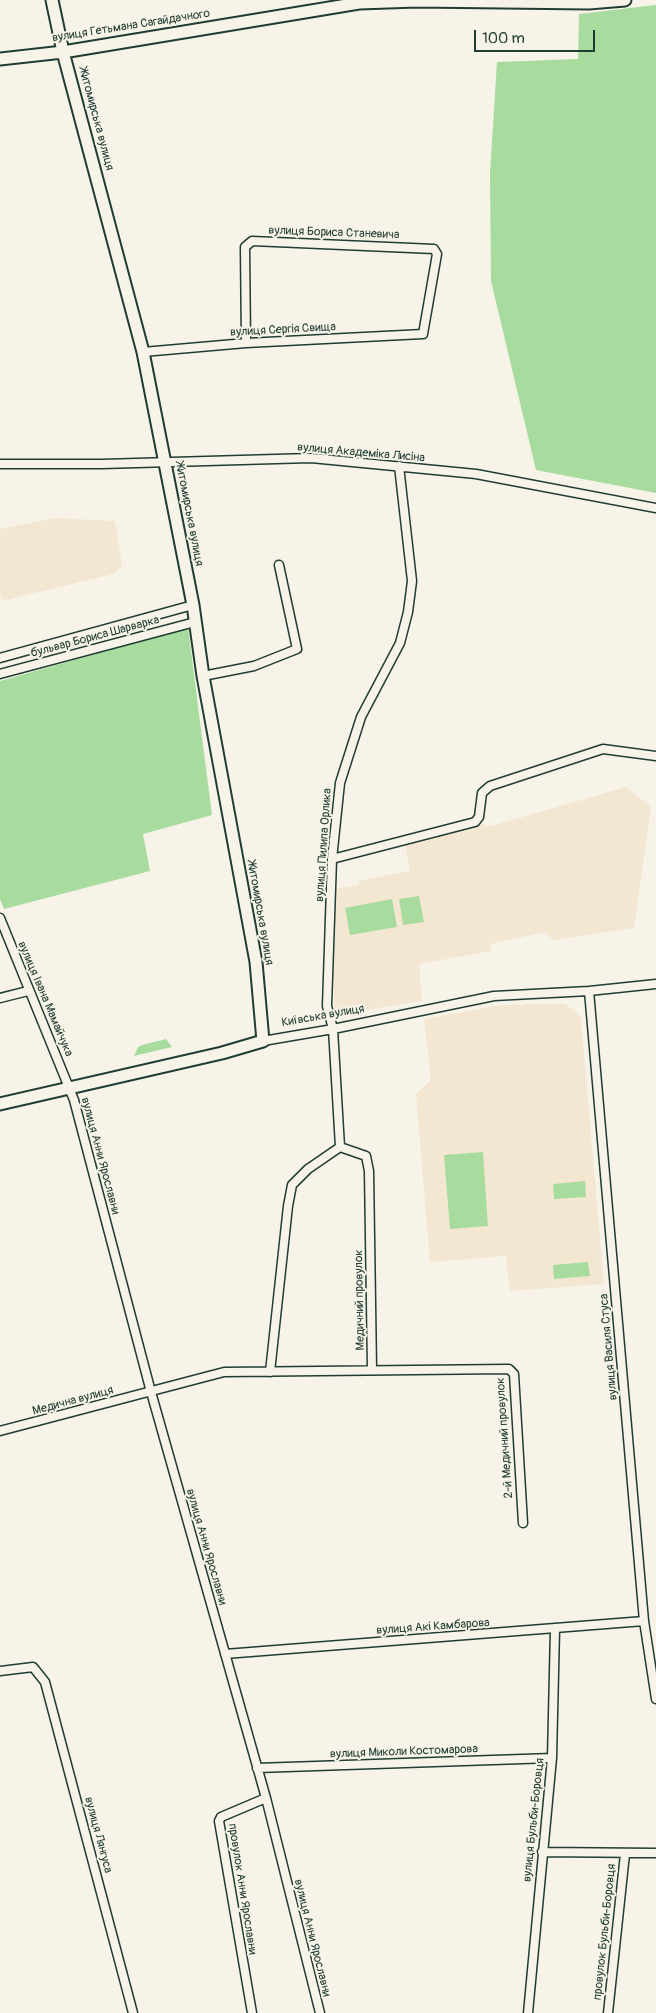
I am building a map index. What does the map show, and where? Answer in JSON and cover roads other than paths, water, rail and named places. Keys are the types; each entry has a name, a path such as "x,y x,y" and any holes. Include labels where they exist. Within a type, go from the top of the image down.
{"main road":[{"name":"Житомирська вулиця","path":"52,0 63,52 144,352 192,605 203,676 256,962 263,1041"},
{"name":"вулиця Гетьмана Сагайдачного","path":"0,59 63,52 359,2 625,0"},
{"name":"Київська вулиця","path":"0,1104 222,1053 263,1041"}],"street":[{"name":"вулиця Бориса Станевича","path":"246,343 245,247 252,241 434,249 437,254 423,334"},
{"name":"вулиця Сергія Свища","path":"144,352 246,343 423,334"},
{"name":"вулиця Академіка Лисіна","path":"0,464 312,458 476,474 656,508"},
{"name":"вулиця Пилипа Орлика","path":"333,1029 328,1006 332,860 340,783 361,716 400,643 408,612 412,581 399,466"},
{"path":"203,676 254,666 297,649 279,565"},
{"name":"бульвар Бориса Шарварка","path":"0,658 192,605"},
{"name":"бульвар Бориса Шарварка","path":"0,674 195,622"},
{"path":"332,860 475,822 479,817 482,794 490,786 603,749 656,756"},
{"name":"вулиця Івана Мамайчука","path":"0,918 28,991 70,1088"},
{"name":"Київська вулиця","path":"263,1041 333,1029 494,996 589,991 656,984"},
{"path":"0,998 28,991"},
{"name":"вулиця Василя Стуса","path":"589,991 644,1620 656,1699"},
{"path":"270,1372 288,1206 292,1185 308,1169 340,1148 333,1029"},
{"name":"вулиця Анни Ярославни","path":"70,1088 151,1392 266,1798 320,2013"},
{"name":"Медичний провулок","path":"340,1148 366,1156 370,1171 372,1369"},
{"path":"151,1392 224,1372 372,1369"},
{"name":"2-й Медичний провулок","path":"372,1369 512,1370 514,1374 523,1523"},
{"name":"Медична вулиця","path":"0,1431 151,1392"},
{"name":"вулиця Акі Камбарова","path":"225,1654 555,1629 644,1620"},
{"name":"вулиця Бульби-Боровця","path":"528,2013 552,1758 555,1629"},
{"name":"вулиця Лянгуса","path":"0,1671 33,1667 45,1682 133,2013"},
{"name":"вулиця Миколи Костомарова","path":"256,1768 552,1758"},
{"name":"провулок Анни Ярославни","path":"252,2013 219,1821 221,1817 266,1798"},
{"path":"542,1852 656,1853"},
{"name":"провулок Бульби-Боровця","path":"608,2013 625,1854"}]}
